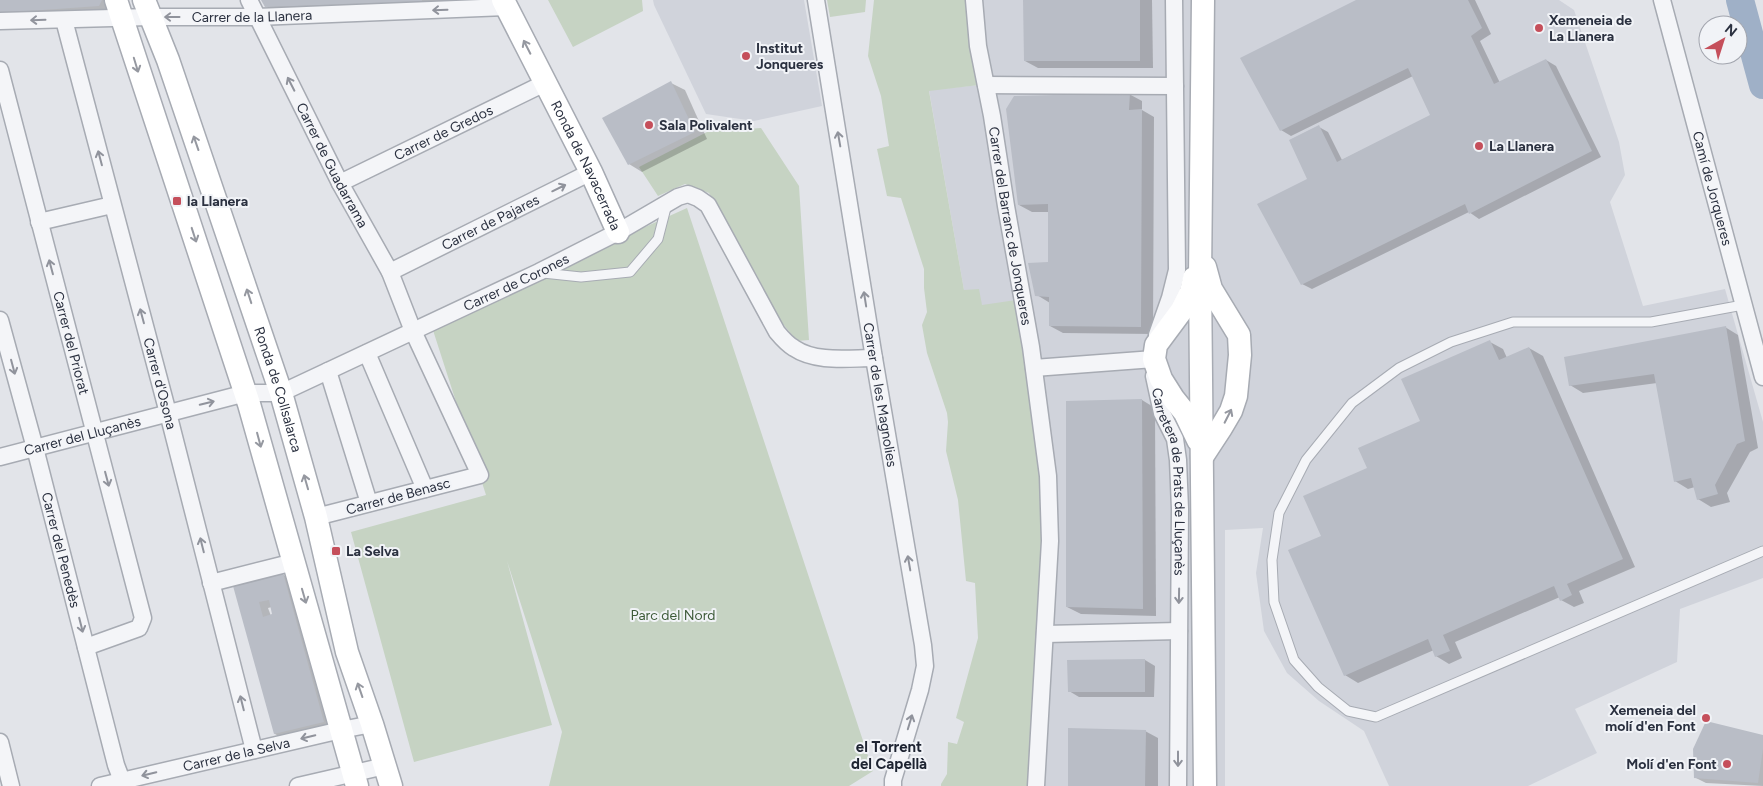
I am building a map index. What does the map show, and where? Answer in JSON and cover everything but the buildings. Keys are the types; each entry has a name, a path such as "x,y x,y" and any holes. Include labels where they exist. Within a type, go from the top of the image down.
{"street":[{"name":"Carrer de Guadarrama","path":"249,0 340,182 390,272 414,331"},
{"name":"Carrer de les Magnolies","path":"816,0 923,645 925,666 920,690 893,780 893,786"},
{"name":"Carrer del Barranc de Jonqueres","path":"974,0 978,46 1034,368 1048,476 1050,541 1036,786"},
{"name":"Carretera de Prats de Lluçanès","path":"1174,0 1177,270 1170,298 1153,347 1154,378 1162,413 1175,439 1178,460 1180,509 1178,786"},
{"name":"Carretera de Prats de Lluçanès","path":"1203,0 1200,307 1205,786"},
{"name":"Camí de Jorqueres","path":"1662,0 1763,377"},
{"name":"Carrer de la Llanera","path":"0,21 64,20 119,9 147,9 258,17 504,3"},
{"name":"Ronda de Navacerrada","path":"504,3 591,172 618,232 668,202 688,194 698,198 708,205 777,332 794,349 809,355 828,358 874,358"},
{"path":"119,9 246,393 355,780"},
{"name":"Ronda de Collsalarca","path":"147,9 168,60 281,392 316,517 347,652 388,776"},
{"name":"Carrer d'Osona","path":"64,20 168,413 254,750"},
{"name":"Carrer del Priorat","path":"0,70 143,618 139,628 86,647"},
{"name":"Carrer de Gredos","path":"340,182 545,83"},
{"path":"986,85 1175,86"},
{"name":"Carrer de Pajares","path":"390,272 591,172"},
{"path":"40,222 112,205"},
{"name":"Carrer de Corones","path":"281,392 539,272 618,232"},
{"path":"1200,247 1211,288 1239,335 1240,355 1236,396 1222,428 1202,457"},
{"path":"1200,247 1191,292 1182,310 1156,345 1154,359 1161,379 1193,427 1202,457"},
{"path":"1165,332 1189,311 1200,307 1212,310 1234,327"},
{"name":"Carrer del Penedès","path":"0,320 122,783"},
{"name":"Carrer de Benasc","path":"316,517 480,475 414,331"},
{"path":"367,353 425,489"},
{"path":"1034,368 1154,359"},
{"path":"328,371 369,503"},
{"name":"Carrer del Lluçanès","path":"0,457 246,393 281,392"},
{"path":"211,583 294,562"},
{"path":"1045,634 1179,631"},
{"name":"Carrer de la Selva","path":"100,786 122,783 254,750 372,724"},
{"path":"0,742 11,786"},
{"path":"298,786 388,776"}],"lane":[{"path":"539,272 581,277 630,272 658,240 668,202"},
{"path":"1743,305 1651,322 1513,322 1451,342 1399,368 1352,404 1306,460 1279,513 1272,560 1274,602 1294,660 1318,687 1348,711 1376,717 1763,551"}],"shaded area":[{"name":"Institut Jonqueres","path":"653,0 804,0 822,106 754,121 706,114"},
{"path":"968,0 1559,0 1574,10 1619,142 1625,175 1610,202 1643,306 1725,289 1763,422 1763,578 1680,609 1677,662 1575,709 1597,753 1528,786 1389,786 1364,731 1319,701 1287,673 1264,631 1256,573 1263,528 1225,530 1225,786 1036,786 982,305 964,290 929,90 979,85 971,54 967,20"}],"green space":[{"path":"548,0 642,0 643,11 573,47"},
{"path":"827,0 866,0 865,12 830,17"},
{"path":"874,0 968,0 970,43 979,85 929,91 964,290 979,289 982,305 1023,299 1048,476 1036,786 941,786 947,774 948,742 957,744 964,722 956,718 978,638 975,583 966,581 958,500 946,451 947,413 927,353 922,325 927,312 924,269 901,198 887,196 877,149 889,146 881,96 868,56"},
{"path":"761,128 799,186 809,340 797,341 778,318 757,276 709,193 685,184 658,196 639,167 707,132"},
{"name":"Parc del Nord","path":"687,208 873,771 849,786 549,786 562,732 507,561 552,725 414,762 351,532 486,495 431,324"}],"waterway":[{"path":"1740,0 1763,85"}],"place":[{"name":"Xemeneia de La Llanera","path":"1539,28"},
{"name":"Institut Jonqueres","path":"746,56"},
{"name":"Sala Polivalent","path":"649,125"},
{"name":"La Llanera","path":"1479,146"},
{"name":"la Llanera","path":"177,201"},
{"name":"La Selva","path":"336,551"},
{"name":"Xemeneia del molí d'en Font","path":"1706,718"},
{"name":"Molí d'en Font","path":"1727,764"}],"district":[{"name":"el Torrent del Capellà","path":"889,756"}]}
